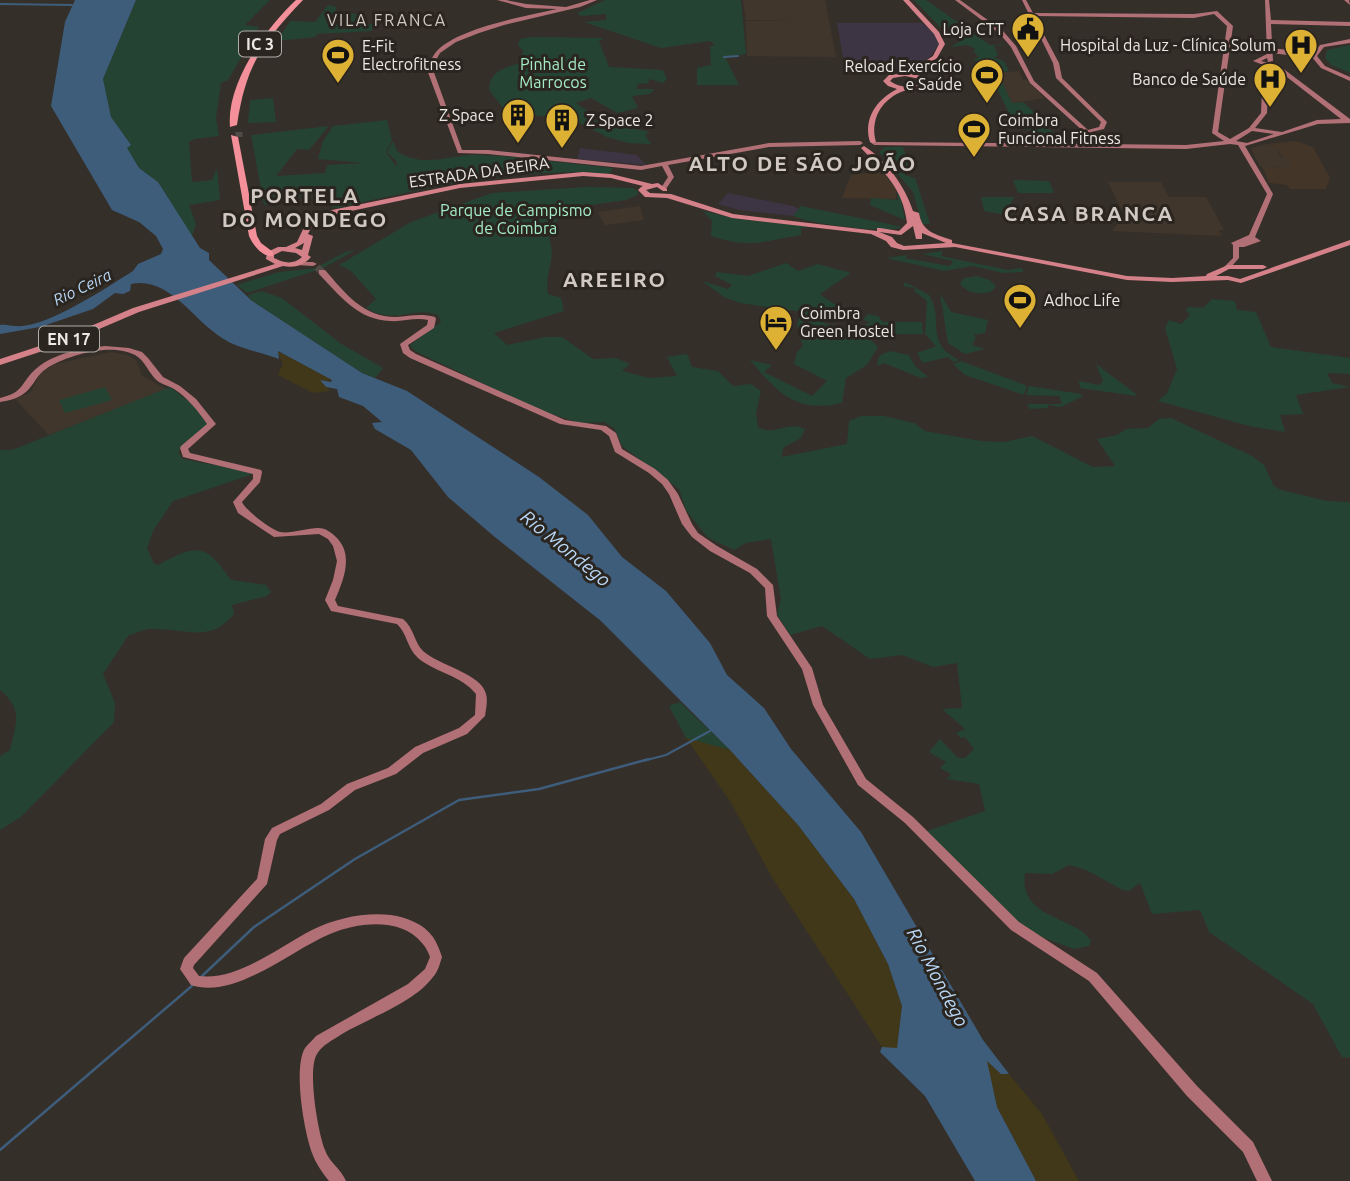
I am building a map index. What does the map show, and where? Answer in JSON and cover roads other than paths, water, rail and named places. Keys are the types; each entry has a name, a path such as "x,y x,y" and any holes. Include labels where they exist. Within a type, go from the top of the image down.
{"highway":[{"name":"IC 3","path":"236,131 247,80 268,38 302,0"},
{"name":"IC 3","path":"277,253 261,240 236,131 239,89 253,57 271,29 302,0"},
{"path":"247,80 248,92"}],"main road":[{"path":"908,0 937,33 942,44 935,57 909,74"},
{"path":"908,0 941,33 946,44 942,54 922,71 922,78"},
{"path":"862,145 868,115 890,91 886,80 891,76 909,74 922,78 926,83 903,89 889,85"},
{"path":"903,89 875,110 870,125 877,156 911,195 920,238 920,244 913,247"},
{"path":"862,145 875,145"},
{"path":"862,145 897,182 906,196 911,224 890,239"},
{"name":"ESTRADA DA BEIRA","path":"262,268 277,253 300,243 309,225 330,213 460,187 583,174 611,176 648,187"},
{"name":"ESTRADA DA BEIRA","path":"313,263 314,226 333,215 449,191 582,176 619,180 648,187"},
{"path":"1350,240 1244,281 1226,272 1141,279 1079,270 965,246 898,247 890,239 873,232 732,216 664,189 645,194 648,187 664,189 729,213 900,233 1118,274 1182,277 1226,272 1290,260 1350,240"},
{"path":"917,223 925,232 950,242"},
{"path":"277,253 313,263"},
{"path":"277,253 282,264 313,263"},
{"name":"ESTRADA DA BEIRA","path":"0,360 61,342 135,309 282,264"},
{"path":"1244,268 1254,276"}],"street":[{"path":"499,0 567,9"},
{"path":"595,0 463,37 430,59 460,152 505,153 629,167 665,165 769,145 862,145"},
{"path":"957,0 1001,32 1013,46 1034,85 1086,132 1096,145"},
{"path":"1024,0 1064,84 1104,122 1102,128 1086,132"},
{"path":"1236,143 1256,127 1264,113 1265,82 1270,63 1267,0"},
{"path":"1031,14 1194,16 1215,12 1230,24 1215,133 1236,143 1270,194 1252,237 1258,241 1238,250 1226,272"},
{"path":"1270,22 1350,23"},
{"path":"1314,55 1326,45 1350,41"},
{"path":"1228,46 1314,55 1327,70 1350,79"},
{"path":"1270,63 1348,121"},
{"path":"875,145 1096,145 1186,148 1236,143 1317,122 1348,121"},
{"path":"1256,127 1271,134"},
{"path":"664,189 671,177 665,165"},
{"path":"1238,250 1244,268"},
{"path":"313,263 367,316 384,319 423,316 432,319 431,326 404,344 405,351 541,414 571,424 609,431 618,450 644,465 668,486 686,524 696,535 763,579 771,592 772,617 807,668 818,705 862,782 903,814 1015,926 1093,976 1192,1091 1248,1147 1265,1181"},
{"path":"0,400 25,392 39,370 57,361 100,350 121,349 139,354 161,379 178,387 202,408 212,424 184,448 186,455 258,472 257,480 237,502 241,511 277,535 321,531 339,546 343,559 340,579 330,600 334,609 400,621 408,627 414,647 421,656 471,681 481,693 480,716 463,731 419,750 392,771 351,787 325,807 276,831 271,839 268,864 262,881 239,910 188,962 188,975 199,984 208,984 287,953 329,928 367,921 391,920 407,924 432,944 436,958 434,966 418,984 318,1042 310,1051 305,1068 314,1136 321,1159 339,1181"}],"water":[{"name":"Rio Mondego","path":"75,0 136,0 103,79 111,117 131,145 127,148 139,168 158,182 200,248 209,253 209,260 252,301 362,373 407,391 539,477 588,515 622,557 666,591 710,643 727,675 764,708 791,749 861,832 983,1040 1009,1074 1001,1074 987,1061 997,1107 1036,1181 975,1181 925,1096 880,1052 882,1047 897,1048 902,1006 888,964 854,899 798,825 730,750 601,621 448,497 411,450 375,429 372,423 382,422 363,406 339,397 337,389 326,387 320,380 332,380 278,351 279,359 228,342 169,293 145,283 131,284 130,291 115,293 93,309 40,327 0,334 0,325 28,325 76,306 133,271 138,264 161,254 163,249 156,236 139,222 112,210 51,106 65,22"}],"waterway":[{"path":"0,4 72,5"},
{"path":"724,57 738,56"},
{"path":"643,761 666,755 710,731"},
{"path":"202,976 254,927 355,859 459,800 539,789 649,759"},
{"path":"0,1150 193,985"}],"tunnel":[{"path":"239,132 239,137"},
{"path":"317,267 322,272"}],"place":[{"name":"Loja CTT","path":"1028,59"},
{"name":"Hospital da Luz - Clínica Solum","path":"1301,75"},
{"name":"E-Fit Electrofitness","path":"338,85"},
{"name":"Reload Exercício e Saúde","path":"987,105"},
{"name":"Banco de Saúde","path":"1270,109"},
{"name":"Z Space","path":"518,145"},
{"name":"Z Space 2","path":"562,150"},
{"name":"Coimbra Funcional Fitness","path":"974,159"},
{"name":"Adhoc Life","path":"1020,330"},
{"name":"Coimbra Green Hostel","path":"776,352"}],"district":[{"name":"VILA FRANCA","path":"387,20"},
{"name":"ALTO DE SÃO JOÃO","path":"803,163"},
{"name":"PORTELA DO MONDEGO","path":"305,207"},
{"name":"CASA BRANCA","path":"1089,213"},
{"name":"AREEIRO","path":"615,279"}],"park label":[{"name":"Pinhal de Marrocos","path":"553,73"},
{"name":"Parque de Campismo de Coimbra","path":"516,219"}],"water label":[{"name":"Rio Ceira","path":"82,287"}]}
